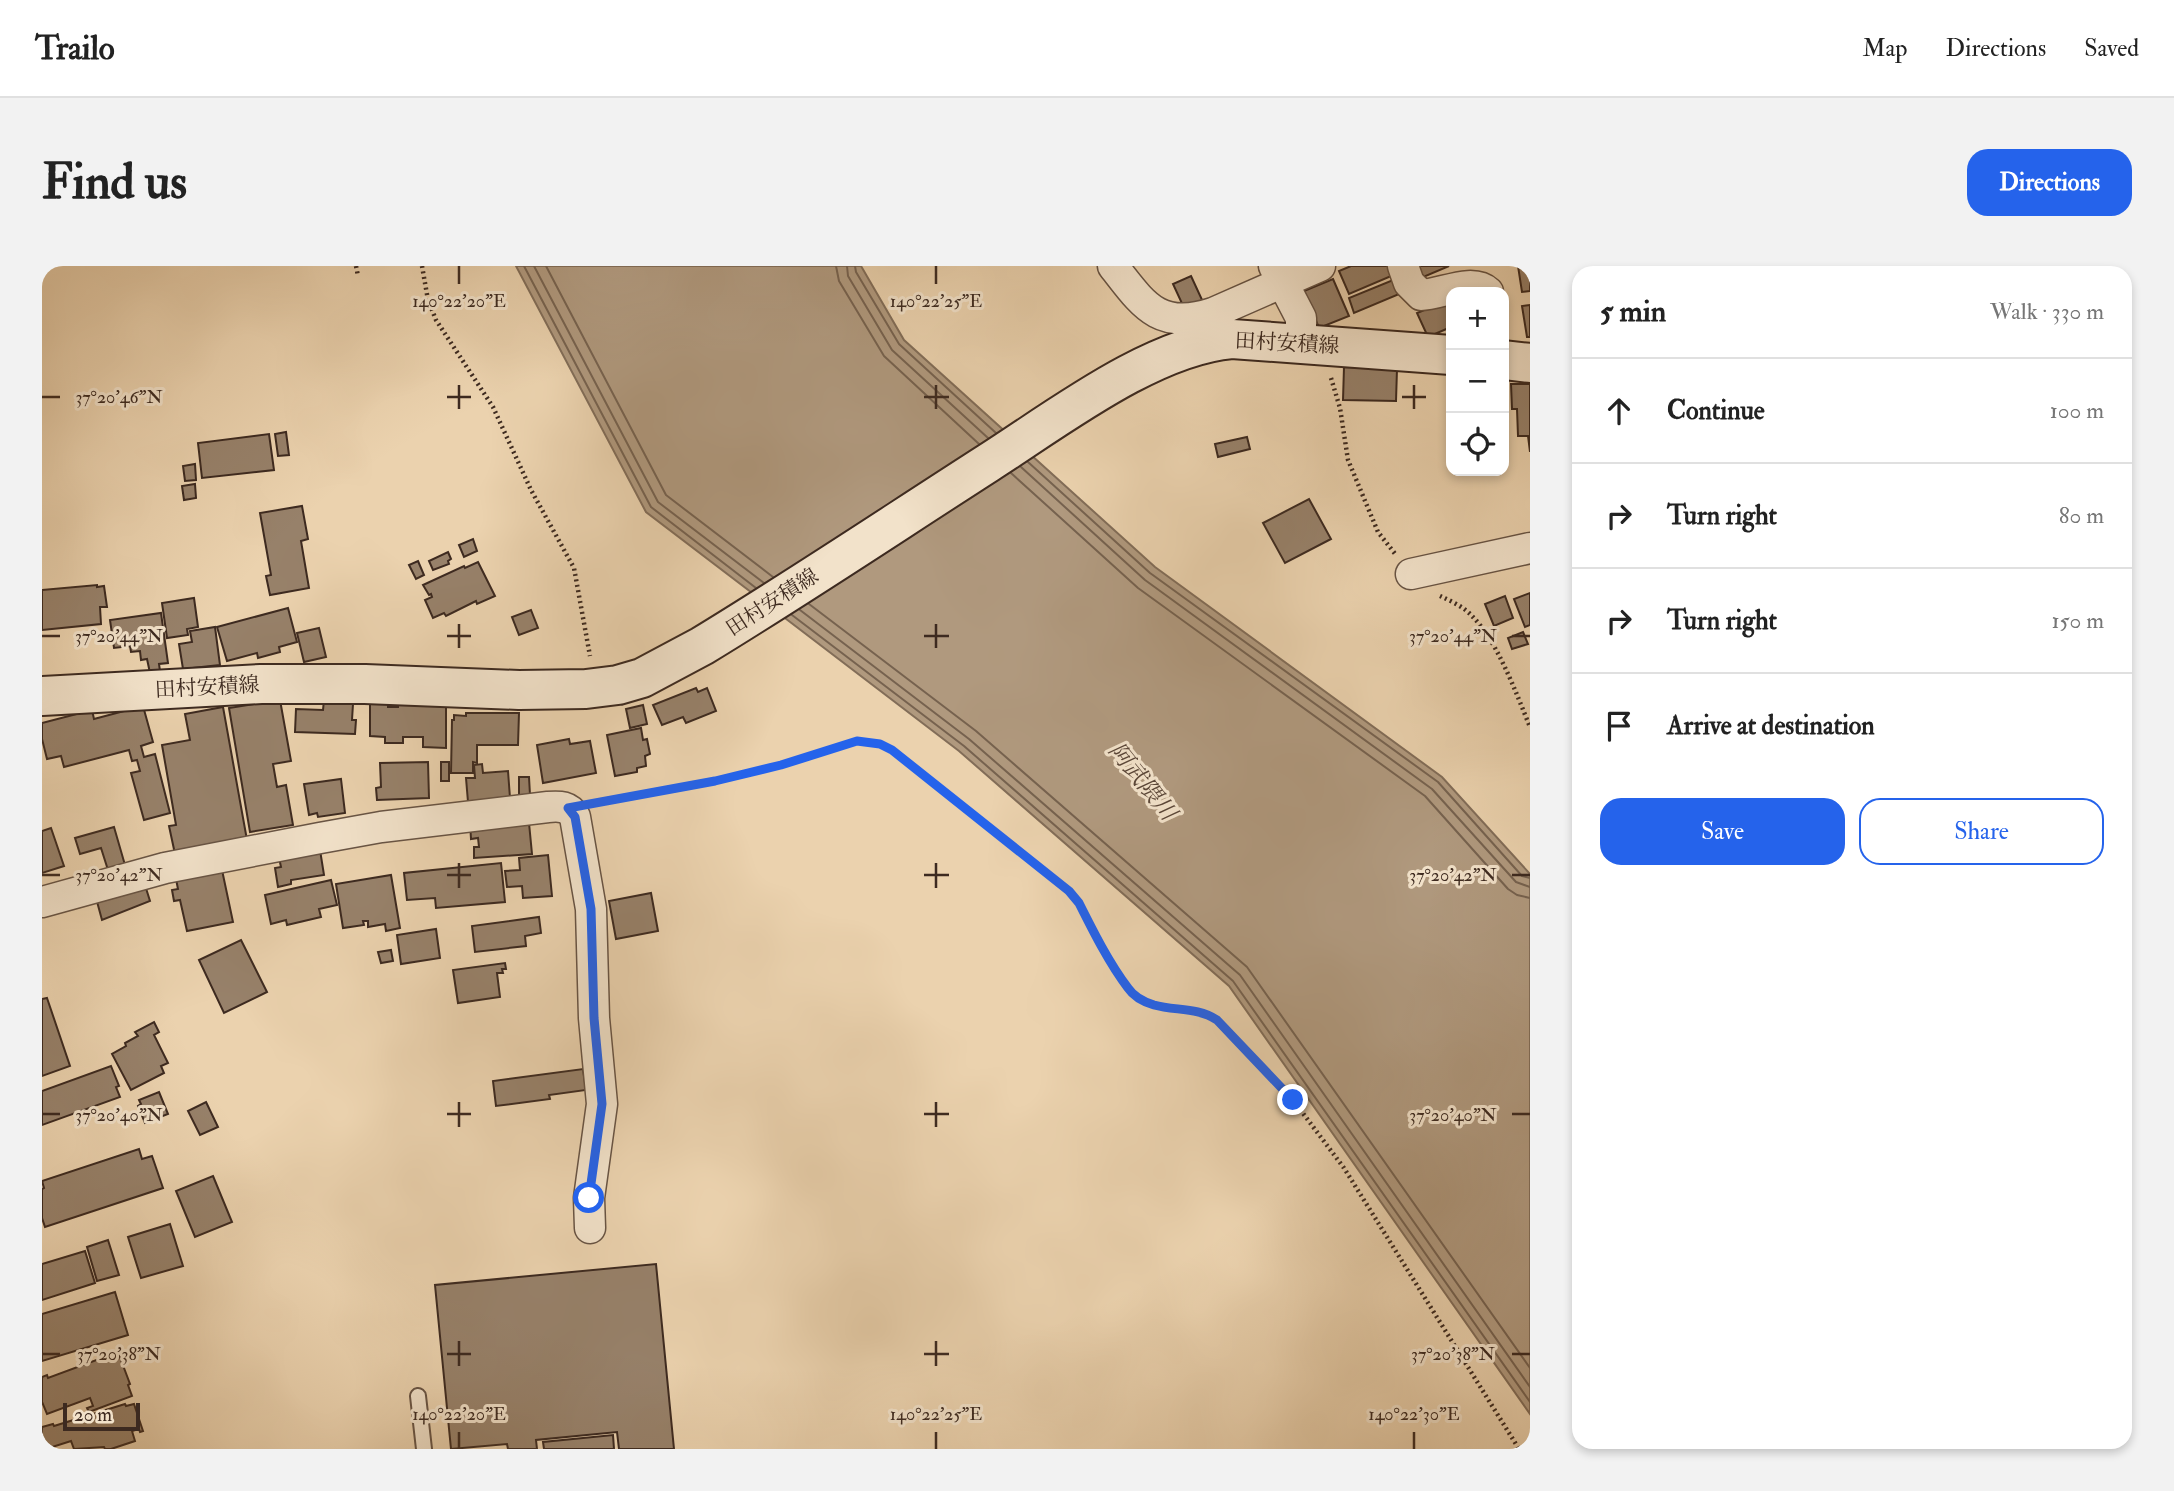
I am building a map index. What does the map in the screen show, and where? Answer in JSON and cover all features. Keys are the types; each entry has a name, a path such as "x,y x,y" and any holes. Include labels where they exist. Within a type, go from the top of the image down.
{"main road":[{"name":"田村安積線","path":"42,696 261,684 365,684 537,690 618,685 642,678 743,622 1065,414 1136,371 1197,344 1232,339 1446,355"},
{"path":"1509,361 1530,363"}],"street":[{"path":"1113,266 1150,310 1180,319 1195,319 1213,313 1279,274 1320,266"},
{"path":"1403,266 1409,283 1421,295 1446,291"},
{"path":"1279,274 1301,318 1301,343"},
{"path":"1411,574 1530,548"},
{"path":"42,902 165,867 369,829 548,807 568,808 575,817 591,909 594,1018 602,1104 589,1198 590,1228"}],"lane":[{"path":"418,1396 424,1449"}],"path":[{"path":"356,266 358,275"},
{"path":"422,266 428,300 436,320 493,407 531,490 574,568 594,679 598,688"},
{"path":"568,808 715,781 781,765 857,741 880,744 892,750 1069,891 1079,903 1129,989 1144,1002 1192,1009 1217,1020 1293,1100 1355,1184 1519,1449"}],"water":[{"name":"阿武隈川","path":"516,266 861,266 904,340 1155,567 1442,777 1530,874 1530,1414 1229,986 959,751 646,512"}],"building":[{"path":"1351,266 1393,266 1396,274 1349,294 1339,271"},
{"path":"1417,266 1449,266 1421,278"},
{"path":"1518,266 1530,266 1530,291 1522,292"},
{"path":"1191,276 1203,302 1185,310 1173,284"},
{"path":"1398,278 1404,292 1354,313 1349,298"},
{"path":"1333,279 1349,316 1319,328 1304,291"},
{"path":"1446,301 1446,329 1428,337 1417,313"},
{"path":"1530,305 1530,337 1527,337 1522,306"},
{"path":"1344,367 1397,369 1396,401 1343,400"},
{"path":"1511,384 1530,384 1530,452 1528,436 1518,436 1517,409 1512,409"},
{"path":"286,432 289,455 278,456 275,434"},
{"path":"269,434 274,470 202,478 198,443"},
{"path":"1247,437 1250,449 1218,457 1215,444"},
{"path":"195,464 196,480 185,481 183,466"},
{"path":"195,484 196,498 184,500 182,486"},
{"path":"1309,499 1331,539 1285,563 1263,523"},
{"path":"302,506 308,539 301,541 309,588 270,595 266,576 271,575 260,513"},
{"path":"473,539 477,551 464,557 459,545"},
{"path":"448,552 451,559 449,564 433,570 429,561"},
{"path":"418,561 424,575 416,579 409,565"},
{"path":"478,562 495,596 477,604 476,601 446,616 444,613 433,618 425,600 432,597 423,585"},
{"path":"104,586 107,607 100,607 101,624 42,630 42,590"},
{"path":"1530,593 1530,625 1525,627 1514,599"},
{"path":"1505,596 1513,618 1494,626 1485,604"},
{"path":"194,598 198,627 187,629 188,635 167,638 162,603"},
{"path":"288,608 297,642 279,647 280,652 258,658 257,653 227,661 217,627"},
{"path":"531,610 538,628 519,635 512,617"},
{"path":"161,613 168,663 159,664 160,671 150,673 147,659 141,660 140,651 131,652 130,646 114,648 110,620"},
{"path":"215,627 220,665 183,669 179,644 192,642 190,631"},
{"path":"319,628 326,657 304,662 297,633"},
{"path":"1523,632 1528,644 1512,649 1508,638"},
{"path":"696,688 698,692 707,688 716,711 686,723 683,717 662,725 653,705"},
{"path":"280,700 291,761 273,764 277,787 286,785 293,825 250,832 229,708"},
{"path":"324,700 345,700 344,704 353,704 355,734 295,732 296,709 323,710"},
{"path":"370,703 388,703 388,707 398,707 398,704 446,705 446,748 423,747 423,737 403,737 403,743 385,743 385,737 370,736"},
{"path":"643,705 647,724 630,728 626,709"},
{"path":"143,706 153,742 141,746 144,757 155,754 170,813 144,820 131,773 140,771 137,760 132,761 129,750 64,767 61,756 47,759 42,739 42,723 92,710 94,719"},
{"path":"223,707 247,840 175,854 169,826 176,825 162,745 190,740 185,714"},
{"path":"466,713 519,713 518,745 477,745 477,763 473,762 473,773 451,773 452,720 454,715 466,716"},
{"path":"641,728 650,754 645,756 646,766 637,768 637,772 615,776 607,735"},
{"path":"569,739 570,744 590,741 596,773 543,783 537,745"},
{"path":"428,762 429,798 377,800 376,788 381,787 380,763"},
{"path":"441,762 449,762 449,781 441,781"},
{"path":"482,764 483,773 508,771 510,798 468,802 466,778 475,778 474,765"},
{"path":"519,777 529,777 530,795 519,796"},
{"path":"341,779 345,813 318,817 317,813 309,815 304,784"},
{"path":"470,822 529,823 532,854 474,858 474,847 479,847 478,838 471,839"},
{"path":"114,827 125,865 108,870 101,848 80,854 75,838"},
{"path":"51,828 64,866 42,873 42,831"},
{"path":"320,850 324,875 291,880 291,884 278,887 275,868 281,867 278,853"},
{"path":"548,855 552,896 523,898 522,886 507,887 505,871 520,870 519,858"},
{"path":"501,863 505,902 436,908 435,898 407,900 404,873"},
{"path":"222,870 233,922 187,931 180,900 174,901 172,890 178,889 176,879"},
{"path":"391,875 400,928 386,931 385,924 368,927 368,921 363,921 364,925 343,928 336,884"},
{"path":"331,880 337,905 319,909 321,917 287,925 286,920 271,924 265,895"},
{"path":"144,882 150,901 102,920 96,898"},
{"path":"651,893 658,931 616,939 609,901"},
{"path":"539,917 541,933 525,936 526,946 475,952 472,926"},
{"path":"436,929 440,958 401,964 397,935"},
{"path":"241,940 267,992 224,1013 199,960"},
{"path":"391,950 393,961 381,963 378,952"},
{"path":"505,963 506,969 502,969 503,973 497,973 500,997 458,1003 453,970"},
{"path":"47,998 70,1066 42,1076 42,999"},
{"path":"154,1022 159,1032 154,1035 168,1063 161,1066 164,1073 131,1090 112,1054 138,1036 135,1032"},
{"path":"111,1066 119,1086 116,1087 120,1097 42,1125 42,1091"},
{"path":"583,1069 586,1090 549,1095 550,1099 496,1106 493,1081"},
{"path":"159,1092 168,1114 145,1123 138,1106 141,1104 139,1100"},
{"path":"206,1102 218,1127 200,1135 188,1111"},
{"path":"139,1149 142,1159 152,1156 163,1188 45,1227 42,1218 42,1181"},
{"path":"213,1176 232,1222 195,1237 176,1191"},
{"path":"170,1224 183,1266 141,1278 128,1237"},
{"path":"108,1240 119,1275 97,1281 87,1247"},
{"path":"85,1251 95,1283 42,1300 42,1264"},
{"path":"656,1264 674,1449 619,1449 617,1432 536,1440 537,1449 508,1449 507,1444 451,1449 435,1285"},
{"path":"115,1292 128,1335 42,1361 42,1314"},
{"path":"118,1352 132,1396 89,1412 87,1408 93,1406 90,1398 47,1414 42,1402 42,1377 47,1375 48,1378"},
{"path":"125,1404 134,1404 143,1431 132,1431 135,1441 111,1449 74,1449 71,1441 46,1449 45,1445 42,1446 42,1427 54,1426"},
{"path":"613,1435 614,1449 544,1449 543,1442"}],"route":[{"path":"589,1198 602,1104 594,1018 591,909 575,817 568,808 715,781 781,765 857,741 869,741 892,750 1069,891 1079,903 1129,989 1144,1002 1208,1014 1231,1033 1293,1100"}]}
